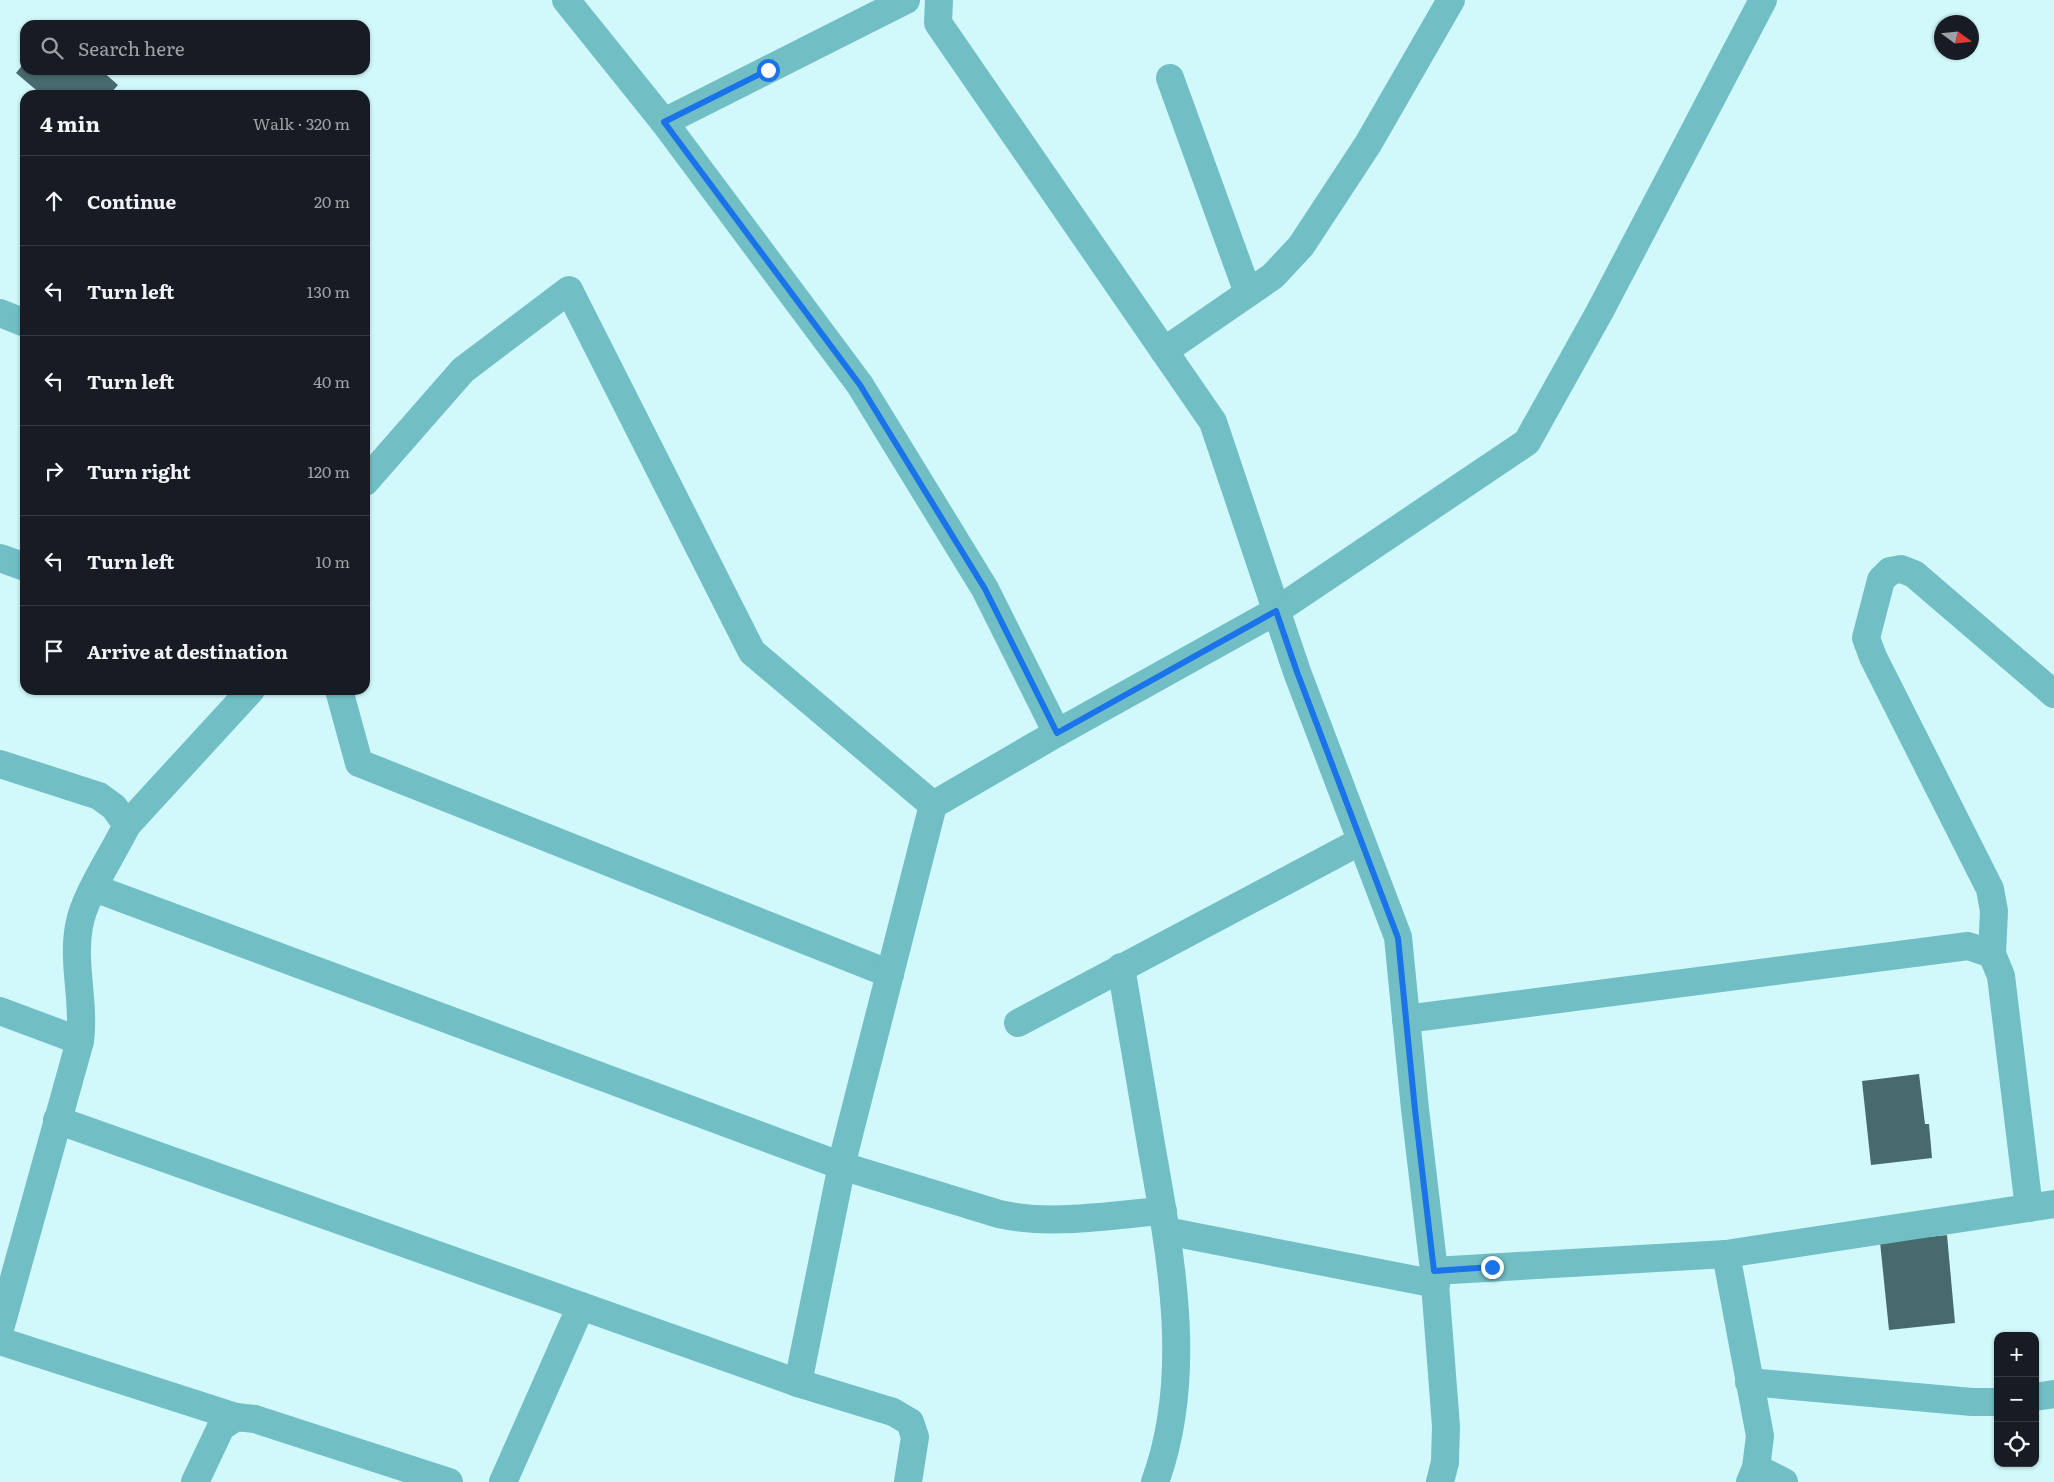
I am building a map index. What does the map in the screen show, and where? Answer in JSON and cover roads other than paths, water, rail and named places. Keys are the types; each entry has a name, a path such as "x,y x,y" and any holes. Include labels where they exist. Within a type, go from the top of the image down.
{"street":[{"path":"566,0 664,122 860,385 985,589 1057,733"},
{"path":"664,122 906,0"},
{"path":"939,0 938,23 1213,422 1297,672 1398,938 1435,1277 1446,1426 1445,1462 1440,1482"},
{"path":"1164,351 1273,276 1301,246 1368,144 1451,0"},
{"path":"798,1383 842,1166 933,805 1057,733 1276,611 1526,442 1599,313 1763,0"},
{"path":"1170,78 1248,293"},
{"path":"370,476 462,370 569,290 752,652 933,805"},
{"path":"0,313 20,321"},
{"path":"0,558 20,565"},
{"path":"94,888 842,1166 1021,1219 1164,1221 1435,1277 1726,1254 2042,1206 2001,976 1992,954 1994,911 1990,889 1878,666 1866,638 1881,580 1890,571 1901,569 1914,574 2054,694"},
{"path":"0,1329 80,1041 83,1020 77,953 79,925 86,904 127,825 245,695"},
{"path":"340,695 359,763 890,974"},
{"path":"0,764 99,796 114,807 127,825"},
{"path":"1018,1024 1121,967 1361,841"},
{"path":"1406,1019 1968,946 1992,954"},
{"path":"1121,967 1164,1221 1173,1297 1176,1365 1172,1414 1162,1463 1155,1482"},
{"path":"0,1011 80,1041"},
{"path":"57,1120 798,1383 893,1412 910,1422 915,1437 908,1482"},
{"path":"1726,1254 1760,1436 1753,1475 1784,1482"},
{"path":"503,1482 581,1306"},
{"path":"0,1341 236,1417 255,1419 448,1482"},
{"path":"1749,1382 1972,1402 1994,1402"},
{"path":"2039,1396 2054,1394"},
{"path":"195,1482 221,1427 236,1417"}]}
